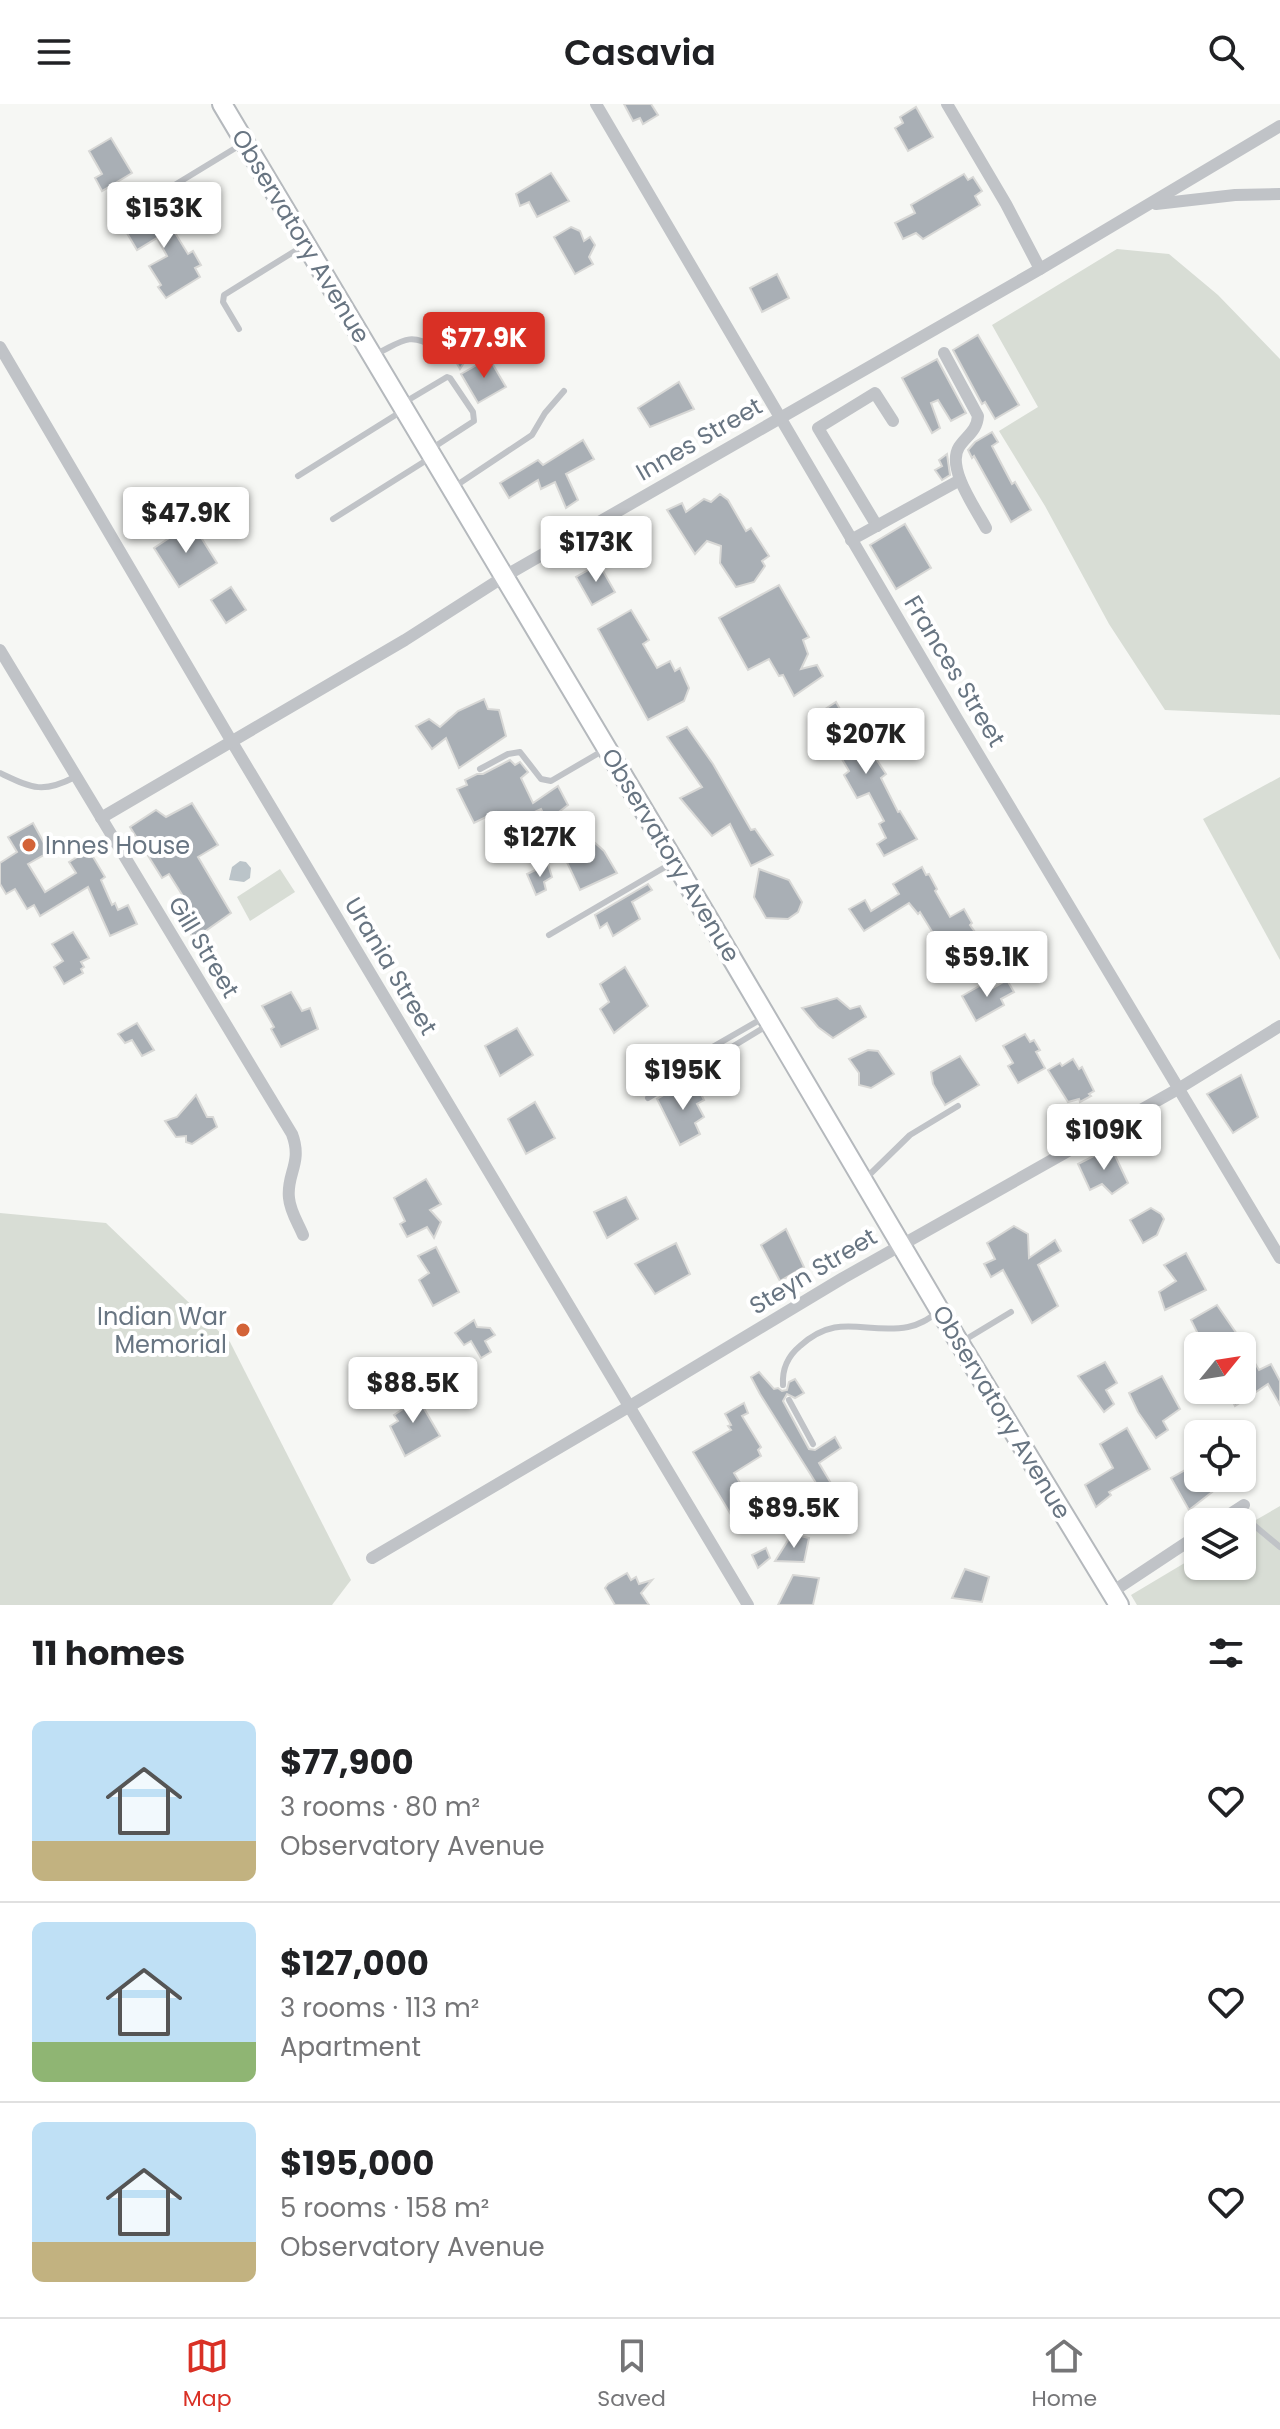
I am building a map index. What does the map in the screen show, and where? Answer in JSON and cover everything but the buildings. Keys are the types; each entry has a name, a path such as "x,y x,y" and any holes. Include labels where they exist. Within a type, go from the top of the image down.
{"main road":[{"name":"Observatory Avenue","path":"222,104 1115,1601"}],"street":[{"name":"Frances Street","path":"596,104 851,540 1280,1258"},
{"path":"947,104 1040,269"},
{"name":"Innes Street","path":"101,818 405,640 505,576 1040,269 1280,126"},
{"path":"1150,204 1235,195 1280,194"},
{"name":"Urania Street","path":"0,347 232,742 748,1605"},
{"path":"944,353 978,416 978,424 956,452 955,461 960,480 986,528"},
{"path":"877,526 818,428 875,393 893,421"},
{"path":"851,540 960,480"},
{"name":"Gill Street","path":"0,650 292,1134 297,1159 288,1194 303,1235"},
{"name":"Steyn Street","path":"372,1558 901,1244 1178,1089 1280,1026"},
{"path":"1115,1601 1184,1546"}],"lane":[{"path":"166,196 173,186 245,142"},
{"path":"239,329 223,302 224,295 306,244"},
{"path":"373,356 411,338 420,338 433,347"},
{"path":"298,476 447,377 450,378 473,412 474,421 333,519"},
{"path":"452,488 532,435 545,413 564,391"},
{"path":"480,769 508,754 520,752 541,779 551,781 607,748"},
{"path":"0,773 27,785 45,788 76,777"},
{"path":"549,935 675,861"},
{"path":"643,1087 769,1020"},
{"path":"648,1098 769,1020"},
{"path":"863,1180 910,1135 958,1106"},
{"path":"783,1385 782,1373 792,1352 821,1331 844,1325 889,1329 909,1327 922,1323 940,1311"},
{"path":"960,1344 1011,1312"},
{"path":"789,1400 813,1444"},
{"path":"1256,1524 1280,1547"}],"shaded area":[{"path":"1117,249 1169,254 1218,295 1280,359 1280,715 1165,710 1109,624 1045,506 999,431 1038,407 992,325"},
{"path":"1280,777 1280,960 1203,819"},
{"path":"240,861 251,868 250,878 244,882 229,880 232,867"},
{"path":"280,869 295,892 250,921 237,897"},
{"path":"0,1213 106,1223 230,1342 351,1580 332,1605 0,1605"},
{"path":"1280,1506 1280,1605 1137,1605 1131,1595 1184,1563 1184,1580 1256,1580 1256,1520"}],"place":[{"name":"Innes House","path":"29,845"},
{"name":"Indian War Memorial","path":"243,1330"}]}
